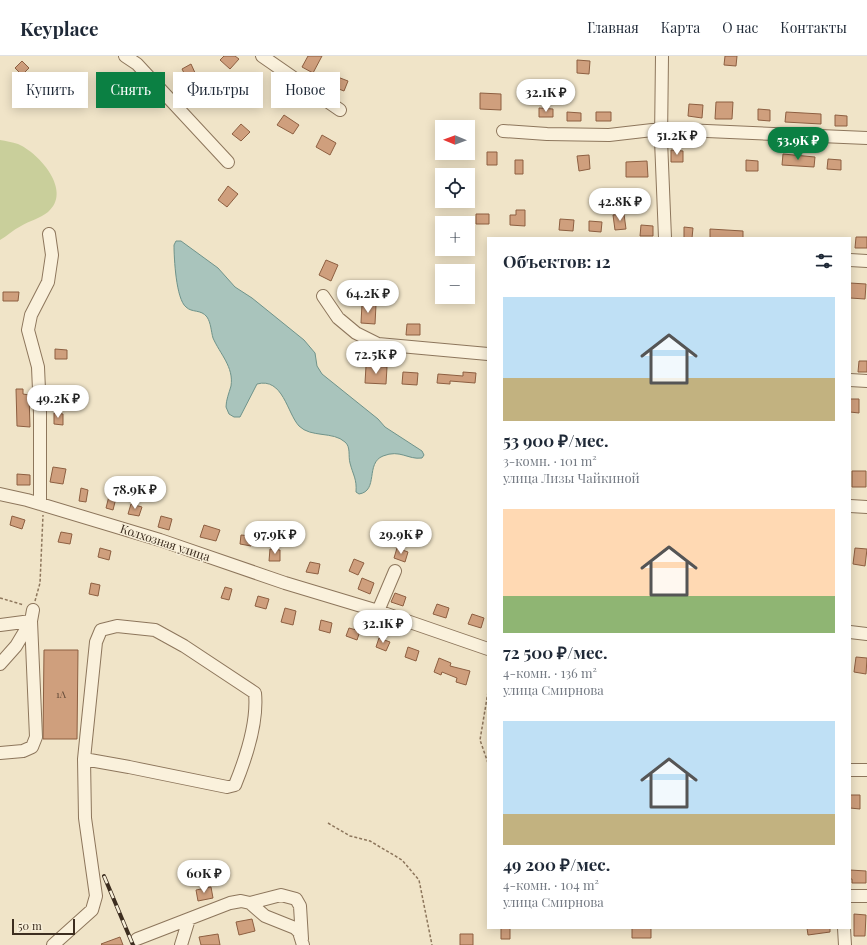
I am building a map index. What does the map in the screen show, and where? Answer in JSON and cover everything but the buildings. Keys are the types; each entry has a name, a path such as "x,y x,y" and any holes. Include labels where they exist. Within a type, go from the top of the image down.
{"street":[{"path":"125,56 137,64 228,162"},
{"path":"262,56 340,110"},
{"path":"662,56 661,129 665,237"},
{"path":"503,131 547,134 609,135 661,129 867,138"},
{"path":"40,504 40,413 38,367 28,326 31,315 48,282 52,256 49,234"},
{"path":"851,260 867,261"},
{"path":"323,296 338,318 356,333 378,344 487,354"},
{"path":"851,380 867,381"},
{"name":"Колхозная улица","path":"0,494 40,504 160,540 285,583 378,611 487,649"},
{"path":"851,506 867,507"},
{"path":"378,611 395,570"},
{"path":"0,625 32,615"},
{"path":"0,664 16,646 32,615"},
{"path":"0,753 24,751 32,747 36,737 32,615"},
{"path":"53,945 95,906 96,896 85,818 84,759 96,642 101,630 118,626 155,630 184,646 255,693 257,706 248,746 235,785 227,787 84,759"},
{"path":"851,632 867,634"},
{"path":"851,770 867,770"},
{"path":"250,903 281,894 296,899 300,906 303,942"},
{"path":"851,896 867,896"},
{"path":"137,939 230,903 241,901 250,903 266,916 295,928 299,932 303,942"},
{"path":"181,945 189,919"},
{"path":"844,929 845,945"}],"path":[{"path":"0,598 18,602 32,615 40,583 44,517 40,504"},
{"path":"487,698 480,740 487,760"},
{"path":"328,823 350,836 370,841 402,860 419,880 432,945"}],"green space":[{"path":"0,140 18,144 35,155 50,174 55,184 57,194 55,203 48,212 24,224 0,240"}],"water":[{"path":"176,241 181,241 218,268 235,287 252,298 304,340 315,353 317,366 322,374 378,419 385,427 422,451 424,455 422,458 412,458 399,454 389,454 383,456 374,464 369,488 365,492 359,494 356,492 355,480 347,444 334,437 304,430 295,420 279,391 273,386 266,383 257,384 240,417 234,417 229,414 226,407 231,386 230,373 226,361 213,338 207,317 202,313 188,309 180,296 175,268 174,245"}],"railway":[{"path":"104,876 133,945"}]}
